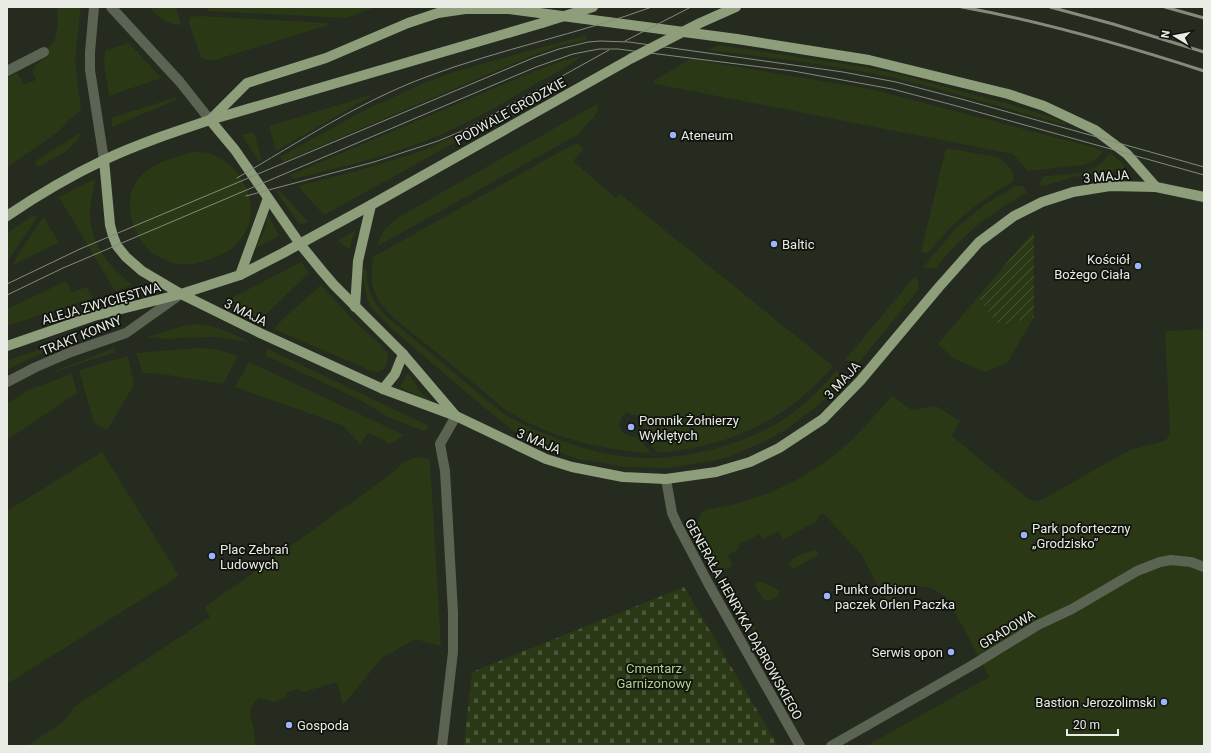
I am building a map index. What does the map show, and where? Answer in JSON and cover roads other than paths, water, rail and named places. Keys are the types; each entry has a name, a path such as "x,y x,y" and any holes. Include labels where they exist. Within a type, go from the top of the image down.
{"main road":[{"path":"7,216 58,184 104,160 170,133 594,7"},
{"name":"PODWALE GRODZKIE","path":"240,275 371,205 632,58 694,26 736,7"},
{"path":"210,120 247,83 326,58 408,23 438,13 465,9 509,9 729,38 869,60 1000,92 1044,106 1095,130 1127,154 1156,187"},
{"name":"3 MAJA","path":"210,120 234,150 300,244 334,285 403,354 456,416"},
{"name":"3 MAJA","path":"104,160 110,225 113,236 117,246 126,257 142,271 181,294 260,333 383,389 456,416 546,459 572,468 623,477 666,478 716,472 750,462 779,448 823,419 860,381 979,242 1014,216 1042,202 1073,192 1110,186 1156,187 1204,197"},
{"path":"240,275 268,198"},
{"path":"355,307 358,261 371,205"},
{"name":"ALEJA ZWYCIĘSTWA","path":"7,346 94,316 181,294 240,275"},
{"path":"383,389 395,374 403,354"}],"street":[{"path":"94,7 90,70 104,160"},
{"path":"111,7 180,82 210,120"},
{"path":"7,71 44,52"},
{"name":"TRAKT KONNY","path":"7,382 57,358 126,333 181,294"},
{"path":"442,746 453,652 453,612 445,471 440,444 456,416"},
{"name":"GENERAŁA HENRYKA DĄBROWSKIEGO","path":"666,478 672,513 678,526 708,583 800,746"},
{"name":"GRADOWA","path":"831,746 971,666 1032,629 1072,609 1137,571 1160,562 1171,560 1191,562 1204,567"}],"tram line":[{"path":"237,178 353,110 401,87 482,58 624,17 652,7"},
{"path":"625,41 691,7"},
{"path":"7,284 80,249 533,58 559,49 588,42 629,42 843,72 896,82 1204,167"},
{"path":"7,295 63,268 536,67 573,54 599,49 618,49 793,71 892,89 1204,175"},
{"path":"246,196 374,162 438,141 485,119 609,50"}],"railway":[{"path":"962,7 1054,27 1144,52 1204,71"},
{"path":"1050,7 1113,24 1204,52"},
{"path":"1165,7 1204,18"}],"place":[{"name":"Ateneum","path":"673,135"},
{"name":"Baltic","path":"774,244"},
{"name":"Kościół Bożego Ciała","path":"1138,266"},
{"name":"Pomnik Żołnierzy Wyklętych","path":"631,427"},
{"name":"Park poforteczny „Grodzisko”","path":"1024,535"},
{"name":"Plac Zebrań Ludowych","path":"212,556"},
{"name":"Punkt odbioru paczek Orlen Paczka","path":"827,596"},
{"name":"Serwis opon","path":"951,652"},
{"name":"Bastion Jerozolimski","path":"1164,702"},
{"name":"Gospoda","path":"289,725"}],"park label":[{"name":"Cmentarz Garnizonowy","path":"654,676"}]}
